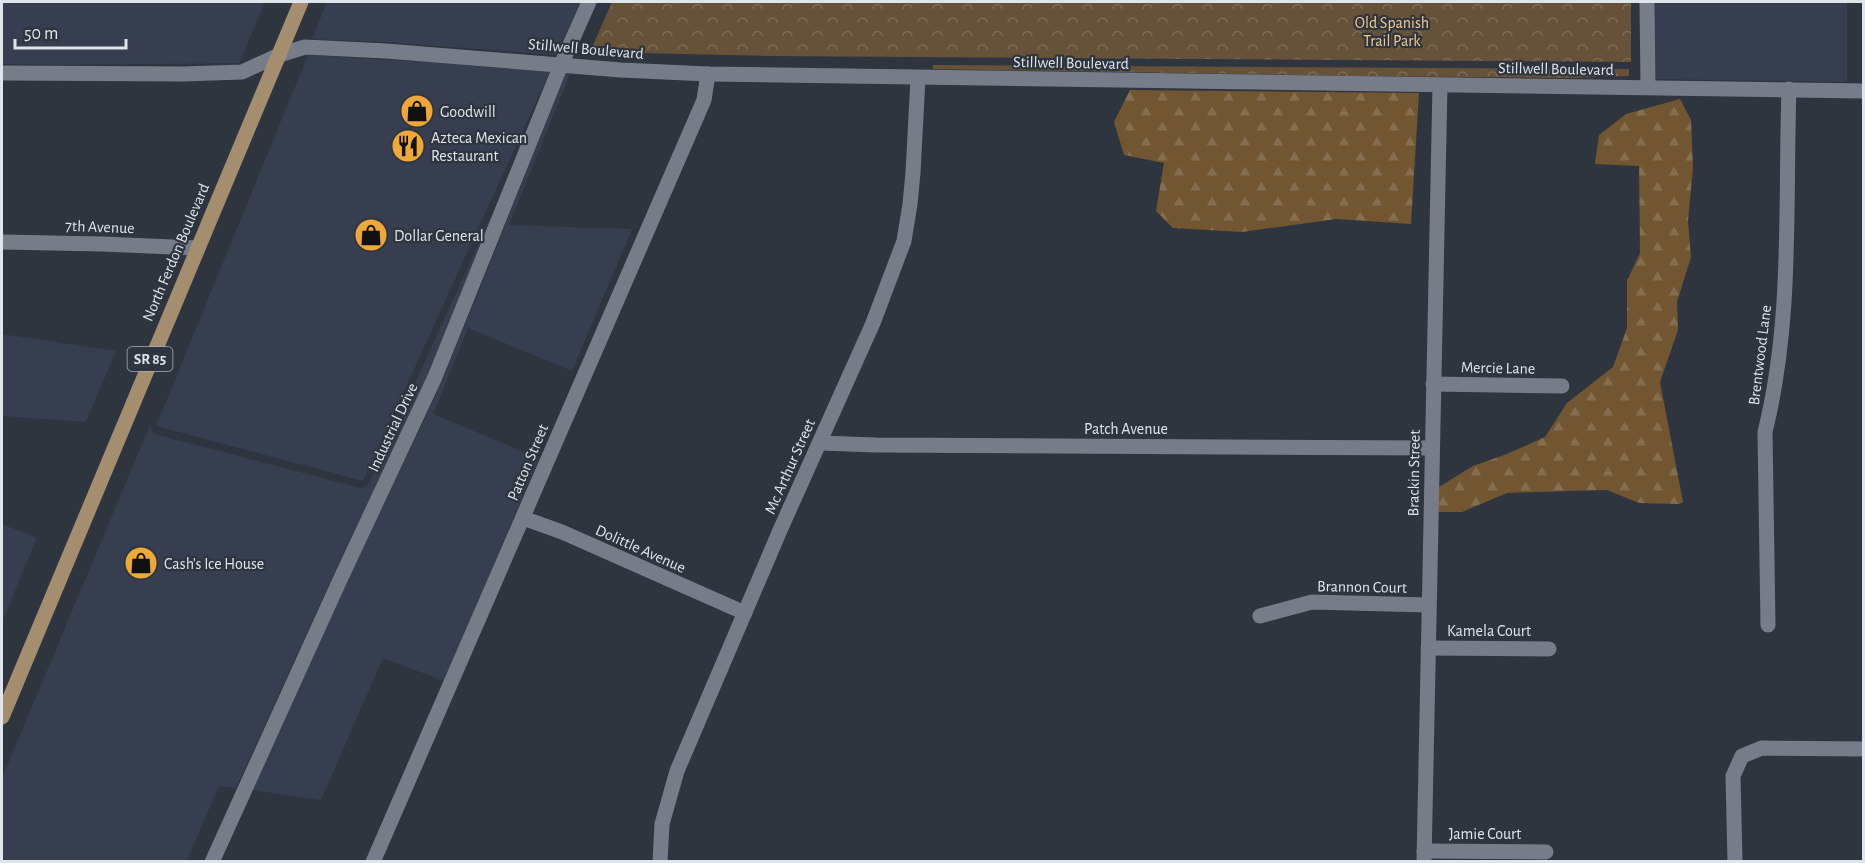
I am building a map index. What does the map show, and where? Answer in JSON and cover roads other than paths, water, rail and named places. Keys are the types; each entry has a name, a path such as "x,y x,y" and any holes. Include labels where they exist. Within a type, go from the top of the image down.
{"main road":[{"name":"North Ferdon Boulevard","path":"2,717 301,2"}],"street":[{"name":"Industrial Drive","path":"212,861 435,377 561,65 589,2"},
{"path":"1647,2 1648,87"},
{"name":"Stillwell Boulevard","path":"2,73 242,72 305,47 708,74 1863,91"},
{"name":"Patton Street","path":"373,861 704,100 708,74"},
{"name":"Mc Arthur Street","path":"660,861 662,825 677,771 873,323 904,241 910,204 918,78"},
{"name":"Brackin Street","path":"1424,856 1440,85"},
{"name":"Brentwood Lane","path":"1768,626 1765,432 1773,401 1783,314 1789,89"},
{"name":"7th Avenue","path":"2,242 102,243 197,248"},
{"name":"Mercie Lane","path":"1433,384 1562,387"},
{"name":"Patch Avenue","path":"820,442 888,445 1432,448"},
{"name":"Dolittle Avenue","path":"523,518 562,532 745,613"},
{"name":"Brannon Court","path":"1260,616 1312,602 1428,605"},
{"name":"Kamela Court","path":"1428,648 1550,649"},
{"path":"1735,861 1733,776 1742,756 1762,748 1863,749"},
{"name":"Jamie Court","path":"1424,856 1546,852"}],"place":[{"name":"Goodwill","path":"417,111"},
{"name":"Azteca Mexican Restaurant","path":"408,146"},
{"name":"Dollar General","path":"371,235"},
{"name":"Cash's Ice House","path":"141,563"}],"park label":[{"name":"Old Spanish Trail Park","path":"1392,31"}]}
